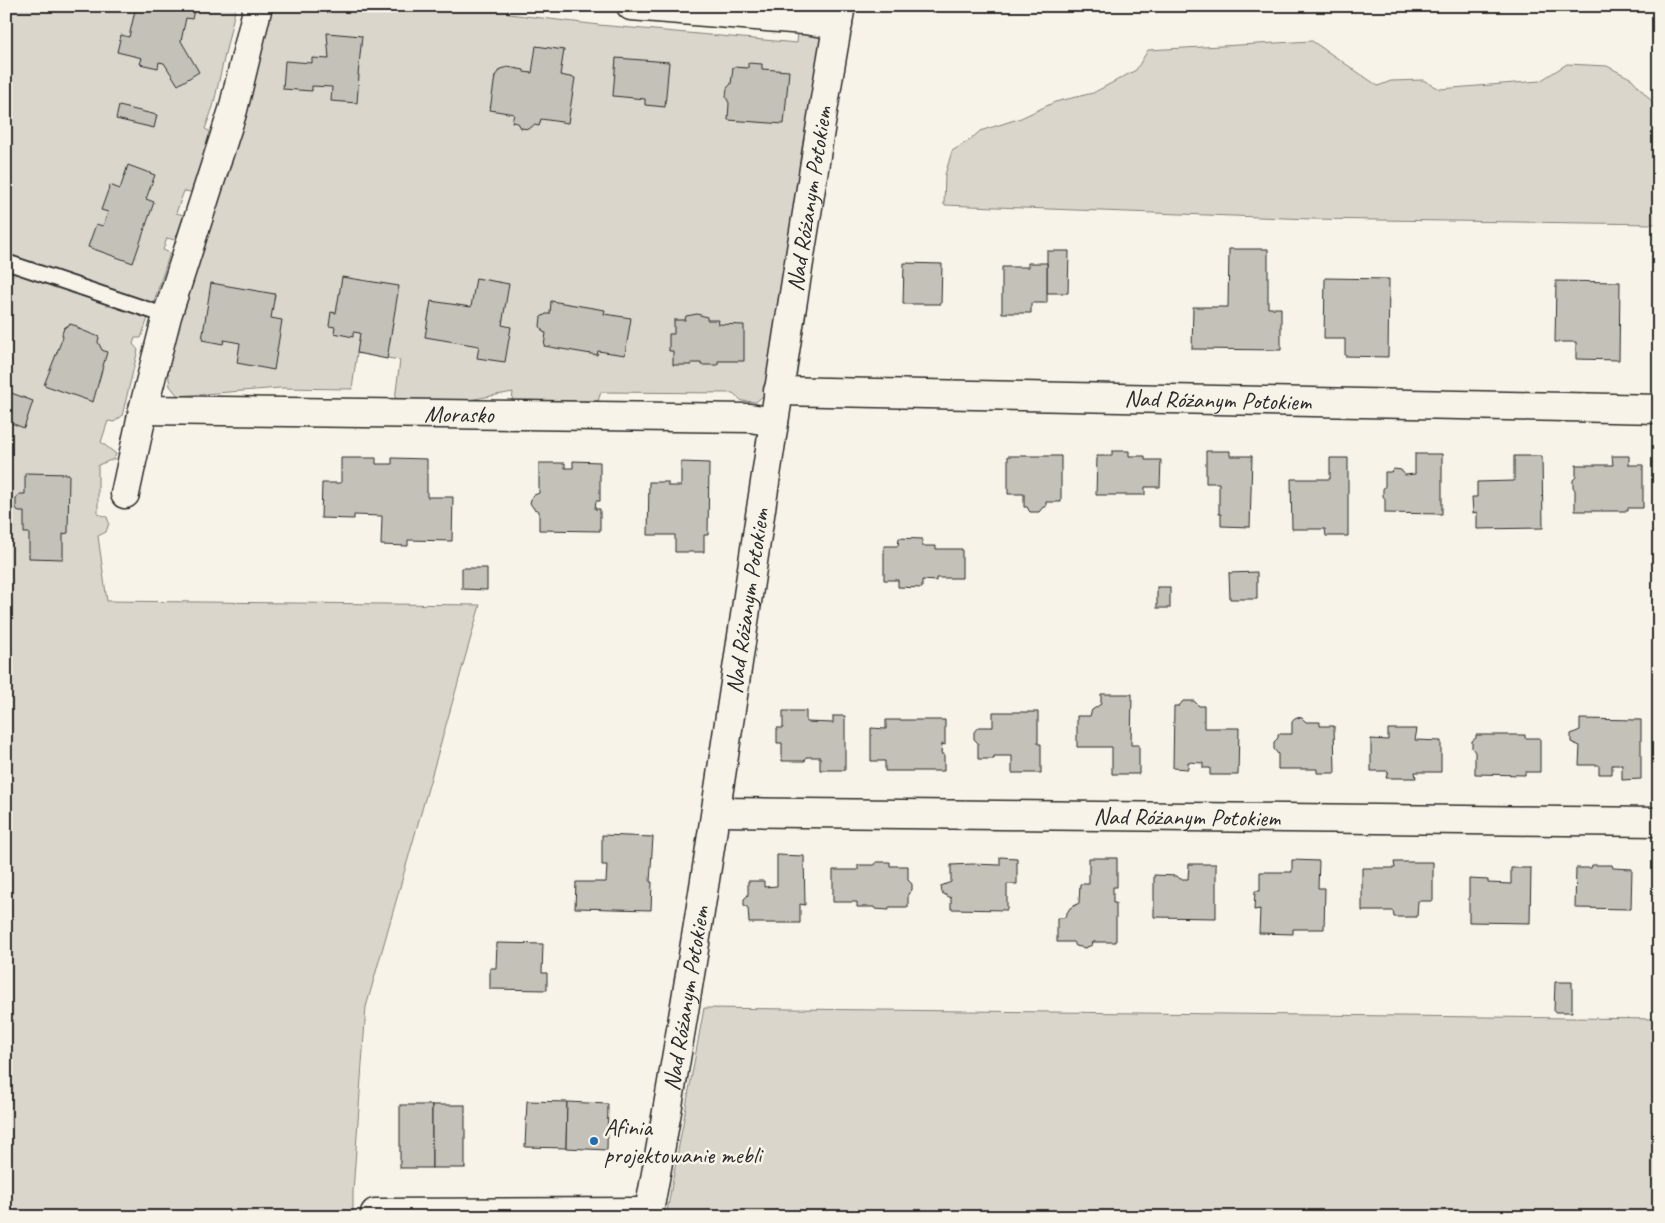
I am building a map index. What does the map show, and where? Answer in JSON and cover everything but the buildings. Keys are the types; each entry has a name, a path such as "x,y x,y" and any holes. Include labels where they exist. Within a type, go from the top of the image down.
{"street":[{"path":"125,494 143,410 167,316 233,110 258,6"},
{"path":"630,6 804,20 840,16"},
{"name":"Nad Różanym Potokiem","path":"375,1213 649,1214 716,812 778,391 840,16"},
{"name":"Nad Różanym Potokiem","path":"778,391 1659,409"},
{"name":"Morasko","path":"143,410 750,418 774,422"},
{"name":"Nad Różanym Potokiem","path":"716,812 1659,822"}],"lane":[{"path":"9,263 167,316"}],"shaded area":[{"path":"6,6 236,6 213,107 205,129 211,132 191,192 184,191 176,213 184,215 175,240 167,238 163,250 170,253 153,305 143,313 148,318 141,338 135,338 133,344 138,350 122,416 114,422 108,421 101,442 116,454 114,459 98,465 98,514 107,517 109,523 106,532 98,536 107,601 480,605 366,1007 353,1192 353,1217 6,1217"},
{"path":"269,6 508,6 509,14 599,25 797,43 798,31 822,36 826,45 764,395 756,402 742,401 733,393 601,392 598,401 512,401 513,392 469,400 395,399 400,360 357,353 352,389 280,388 178,396 170,386 166,359"},
{"path":"1312,41 1378,86 1391,81 1423,80 1440,89 1540,81 1567,64 1607,66 1632,79 1654,104 1659,115 1659,218 1655,224 1311,219 944,205 945,175 952,151 970,140 980,131 1021,118 1055,102 1093,93 1136,70 1148,50"},
{"path":"704,1008 1659,1019 1659,1217 666,1217"}],"place":[{"name":"Afinia projektowanie mebli","path":"594,1141"}]}
